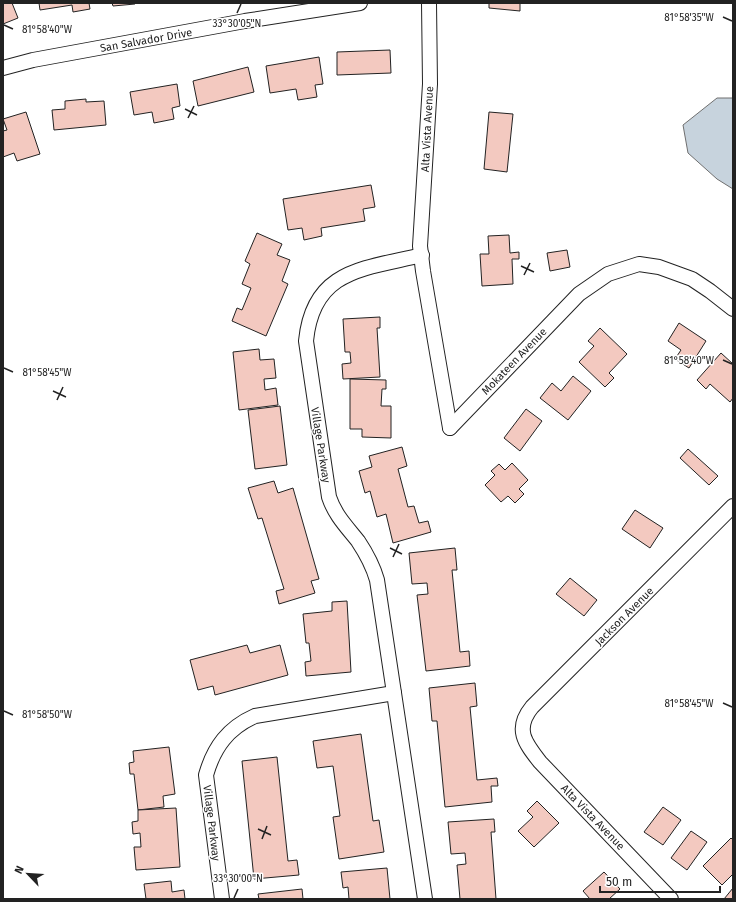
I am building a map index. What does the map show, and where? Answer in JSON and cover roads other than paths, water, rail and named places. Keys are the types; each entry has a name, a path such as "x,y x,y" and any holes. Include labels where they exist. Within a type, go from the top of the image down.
{"street":[{"name":"San Salvador Drive","path":"3,68 33,60 245,21 360,3"},
{"name":"Alta Vista Avenue","path":"422,255 421,221 430,84 429,3"},
{"name":"Mokateen Avenue","path":"422,255 423,271 450,428 579,294 608,274 639,264 658,267 692,279 710,290 733,309"},
{"name":"Village Parkway","path":"422,255 354,271 333,283 316,301 307,324 306,341 329,497 339,518 368,556 377,580 424,899"},
{"name":"Jackson Avenue","path":"522,730 527,714 532,707 733,506"},
{"name":"Village Parkway","path":"222,899 206,775 210,760 225,736 235,727 255,716 394,693"},
{"name":"Alta Vista Avenue","path":"522,730 527,746 540,762 671,899"}]}
